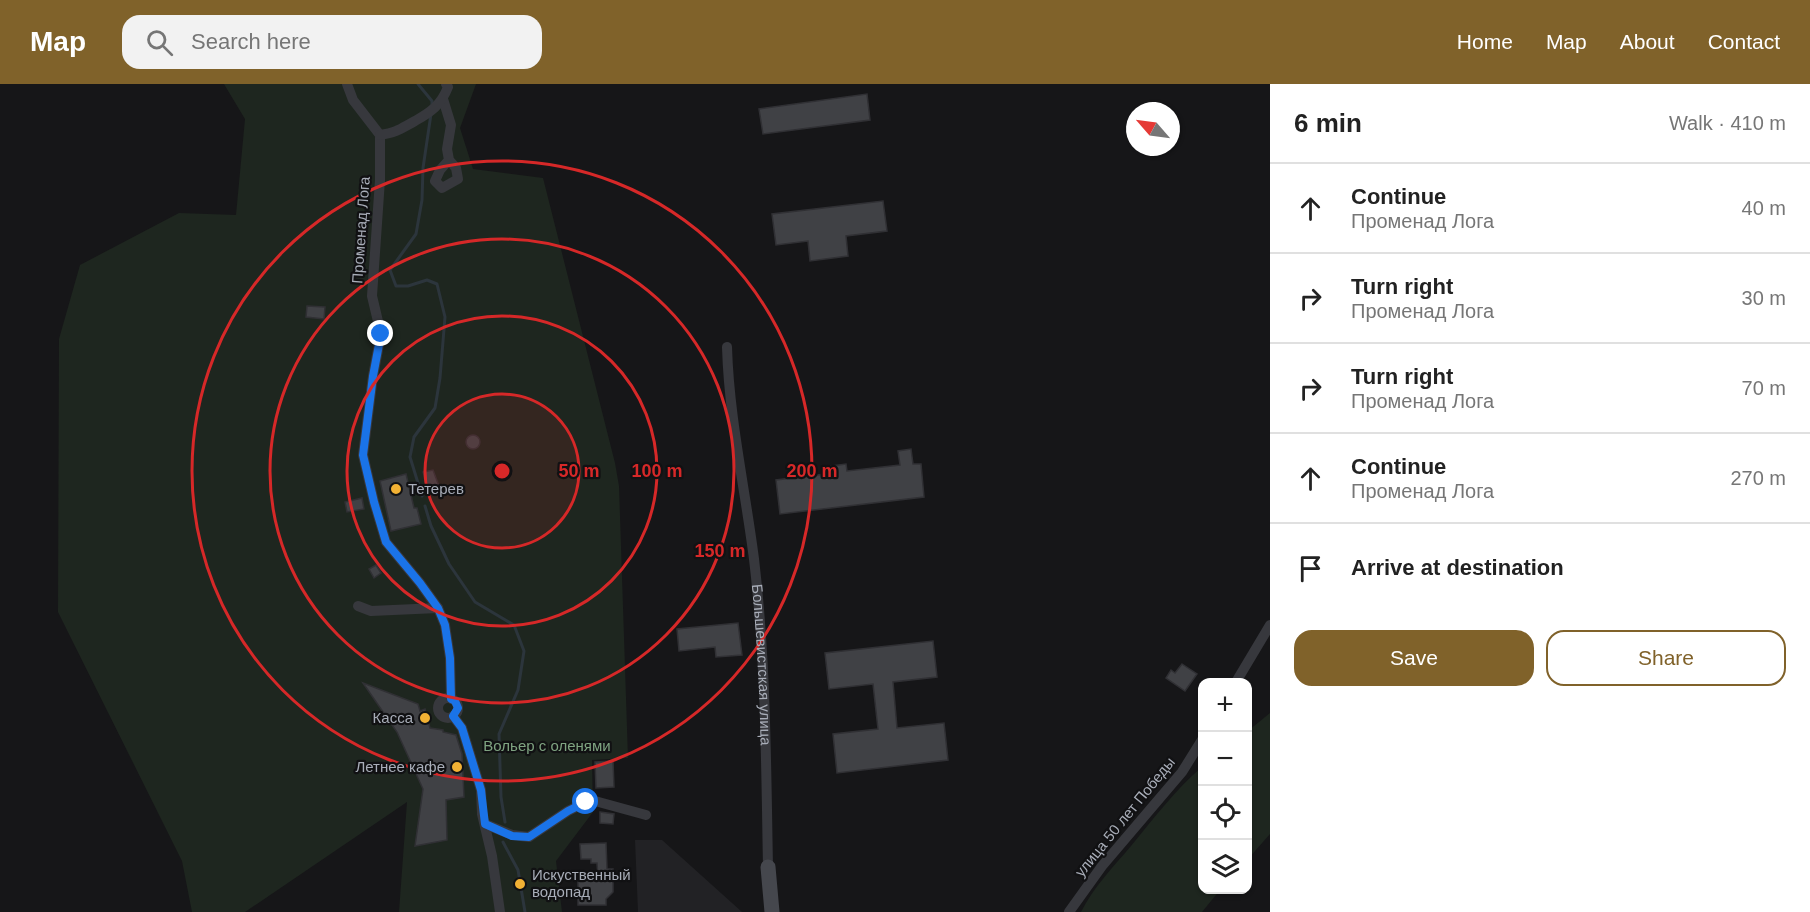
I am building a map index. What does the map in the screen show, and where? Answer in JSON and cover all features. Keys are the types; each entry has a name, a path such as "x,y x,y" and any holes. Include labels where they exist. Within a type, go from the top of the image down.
{"street":[{"path":"347,84 352,100 380,135 397,132 432,112 443,99 448,87 446,84"},
{"path":"443,99 451,125 447,149 449,160"},
{"name":"Променад Лога","path":"380,135 380,180 372,296 381,334 363,455 386,542 438,608 445,625 450,658 451,699"},
{"name":"Большевистская улица","path":"727,347 728,384 754,560 766,711 768,867 771,912"},
{"path":"358,606 371,612 438,608"},
{"path":"1238,678 1270,625"},
{"path":"447,698 455,701 458,708 453,716 444,717 438,709 441,701 447,698"},
{"path":"453,716 462,728 481,790 500,912"},
{"name":"улица 50 лет Победы","path":"1069,912 1102,866 1182,772 1198,748"},
{"path":"485,824 512,836 529,837 568,811 586,802 595,801 646,815"}],"shaded area":[{"path":"635,840 662,840 742,912 638,912"}],"green space":[{"name":"Вольер с оленями","path":"224,84 476,84 460,128 473,169 543,178 619,486 628,758 592,760 593,812 556,861 562,912 399,912 407,802 245,912 192,912 182,861 58,612 59,339 80,265 179,213 236,215 245,119"},
{"path":"1270,713 1270,834 1252,854 1252,732 1252,728"},
{"path":"1198,771 1198,894 1217,894 1202,912 1081,912 1110,870"}],"building":[{"path":"867,94 870,120 763,134 759,109"},
{"path":"883,201 887,231 846,236 848,256 810,261 808,241 776,245 772,214"},
{"path":"307,306 325,307 324,319 306,317"},
{"path":"473,435 478,437 480,442 478,447 473,449 468,447 466,442 468,437"},
{"path":"911,449 913,464 921,464 924,497 780,514 776,480 825,474 824,467 846,464 847,471 900,465 898,451"},
{"path":"433,470 439,486 428,488 423,472"},
{"path":"406,474 414,508 417,508 421,524 391,531 380,481"},
{"path":"362,498 364,509 347,512 345,502"},
{"path":"376,565 381,573 374,578 369,569"},
{"path":"738,623 742,655 716,657 715,647 679,651 677,629"},
{"path":"933,641 937,677 893,682 897,728 944,723 948,760 837,773 833,734 878,729 873,684 829,689 825,653"},
{"path":"1182,664 1197,674 1185,691 1166,678 1171,670 1175,673"},
{"path":"363,683 418,704 420,711 425,709 430,728 456,735 462,754 464,797 446,800 447,840 415,846 423,789 397,732"},
{"path":"613,761 614,787 596,788 595,762"},
{"path":"600,812 614,814 613,824 600,823"},
{"path":"606,843 607,869 613,869 613,892 606,899 606,905 578,905 578,879 598,878 597,863 591,863 591,859 581,859 580,844"}],"waterway":[{"path":"418,84 432,101 432,105"},
{"path":"422,496 410,457 414,437 435,408 445,317 437,284 427,280 408,286 396,286 390,270 416,234 431,114"},
{"path":"425,506 431,526 449,564 475,602 514,625 524,651 518,690 499,734 501,797 505,822"},
{"path":"503,842 518,870 525,912"}],"place":[{"name":"Тетерев","path":"396,489"},
{"name":"Касса","path":"425,718"},
{"name":"Летнее кафе","path":"457,767"},
{"name":"Искуственный водопад","path":"520,884"}],"route":[{"path":"381,334 363,455 386,542 438,608 445,625 450,658 451,699 455,701 458,708 453,716 462,728 481,790 482,814 485,824 512,836 529,837 586,802"}]}
